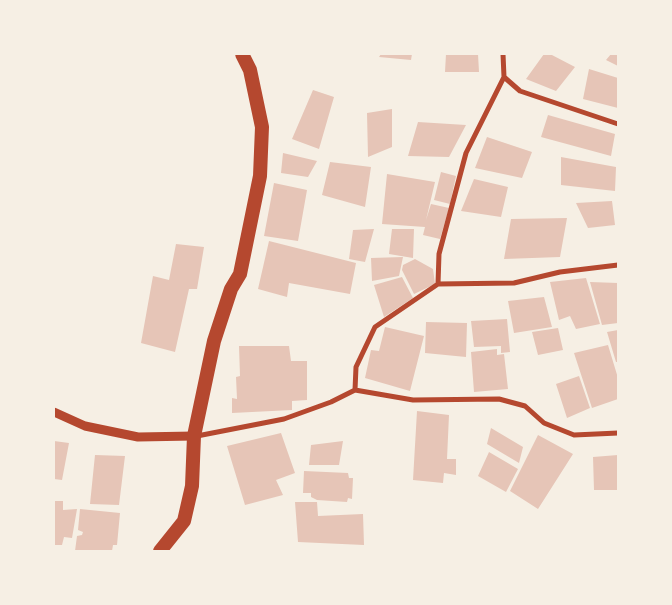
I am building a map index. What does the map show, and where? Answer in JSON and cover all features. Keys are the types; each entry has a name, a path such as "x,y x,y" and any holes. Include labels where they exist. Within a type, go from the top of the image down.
{"highway":[{"path":"160,551 184,522 192,486 194,436 214,341 232,290 240,274 260,176 262,127 250,70 242,54"}],"street":[{"path":"438,284 439,254 466,154 504,77 503,54"},
{"path":"504,77 520,91 618,124"},
{"path":"355,390 356,367 375,327 438,284 514,283 560,272 618,266"},
{"path":"54,412 85,426 138,437 194,436 284,419 331,402 355,390 413,400 499,399 525,406 544,423 574,435 618,433"}],"building":[{"path":"381,54 412,54 411,60 379,57"},
{"path":"446,54 478,54 479,72 445,72"},
{"path":"544,54 550,54 575,67 556,91 526,79"},
{"path":"611,54 618,54 618,66 606,60"},
{"path":"589,69 618,78 618,108 583,99"},
{"path":"313,90 334,97 319,149 292,139"},
{"path":"392,109 392,147 368,157 367,113"},
{"path":"548,115 615,134 611,156 541,137"},
{"path":"418,122 466,125 449,157 408,156"},
{"path":"487,137 532,152 522,178 475,168"},
{"path":"283,153 317,161 308,177 281,173"},
{"path":"561,157 616,167 615,191 561,185"},
{"path":"330,162 371,167 365,207 322,195"},
{"path":"441,172 456,176 450,204 434,200"},
{"path":"387,174 435,182 426,220 431,204 449,208 440,239 423,235 425,227 382,224"},
{"path":"474,179 508,187 501,217 461,211"},
{"path":"274,183 307,190 298,241 264,236"},
{"path":"612,201 615,225 588,228 576,203"},
{"path":"567,218 560,257 504,259 511,219"},
{"path":"374,229 365,262 349,259 353,230"},
{"path":"392,229 414,229 413,258 389,254"},
{"path":"269,241 356,263 350,294 289,283 287,297 258,289"},
{"path":"176,244 204,247 197,289 189,289 175,352 141,343 153,276 169,280"},
{"path":"403,257 399,276 372,281 371,258"},
{"path":"415,259 433,269 435,284 414,294 402,270 403,265"},
{"path":"402,277 413,298 384,317 374,285"},
{"path":"586,278 600,324 576,329 570,316 559,320 550,282"},
{"path":"590,282 618,283 618,323 602,325"},
{"path":"544,297 552,327 514,333 508,301"},
{"path":"507,319 510,352 501,353 501,346 474,347 471,321"},
{"path":"426,322 467,323 466,357 425,353"},
{"path":"385,327 424,336 410,391 365,378 371,350 379,351"},
{"path":"558,328 563,350 538,355 532,332"},
{"path":"618,330 618,362 616,362 607,332"},
{"path":"608,345 618,378 618,399 592,408 574,353"},
{"path":"239,346 289,346 291,361 307,361 307,400 292,401 292,410 232,413 232,398 237,399 236,377 240,376"},
{"path":"497,349 497,355 504,354 508,389 474,392 471,352"},
{"path":"579,376 590,408 567,418 556,384"},
{"path":"417,411 449,415 447,459 456,459 456,475 444,473 443,483 413,480"},
{"path":"491,428 523,447 519,463 487,444"},
{"path":"281,433 295,473 276,480 283,495 245,505 227,446"},
{"path":"538,435 573,454 538,509 510,491"},
{"path":"54,441 69,443 62,480 54,479"},
{"path":"343,441 339,465 309,465 311,445"},
{"path":"489,452 518,469 506,492 478,476"},
{"path":"95,455 125,456 119,505 90,504"},
{"path":"618,455 618,490 594,490 593,457"},
{"path":"304,471 348,473 349,478 353,478 352,499 348,498 347,502 317,500 311,497 311,493 303,493"},
{"path":"54,501 63,501 63,510 77,509 72,538 64,537 62,545 54,545"},
{"path":"295,502 317,502 318,516 363,514 364,545 298,542"},
{"path":"80,509 120,513 117,545 113,545 112,551 75,551 77,536 82,535 83,532 78,530"}]}
